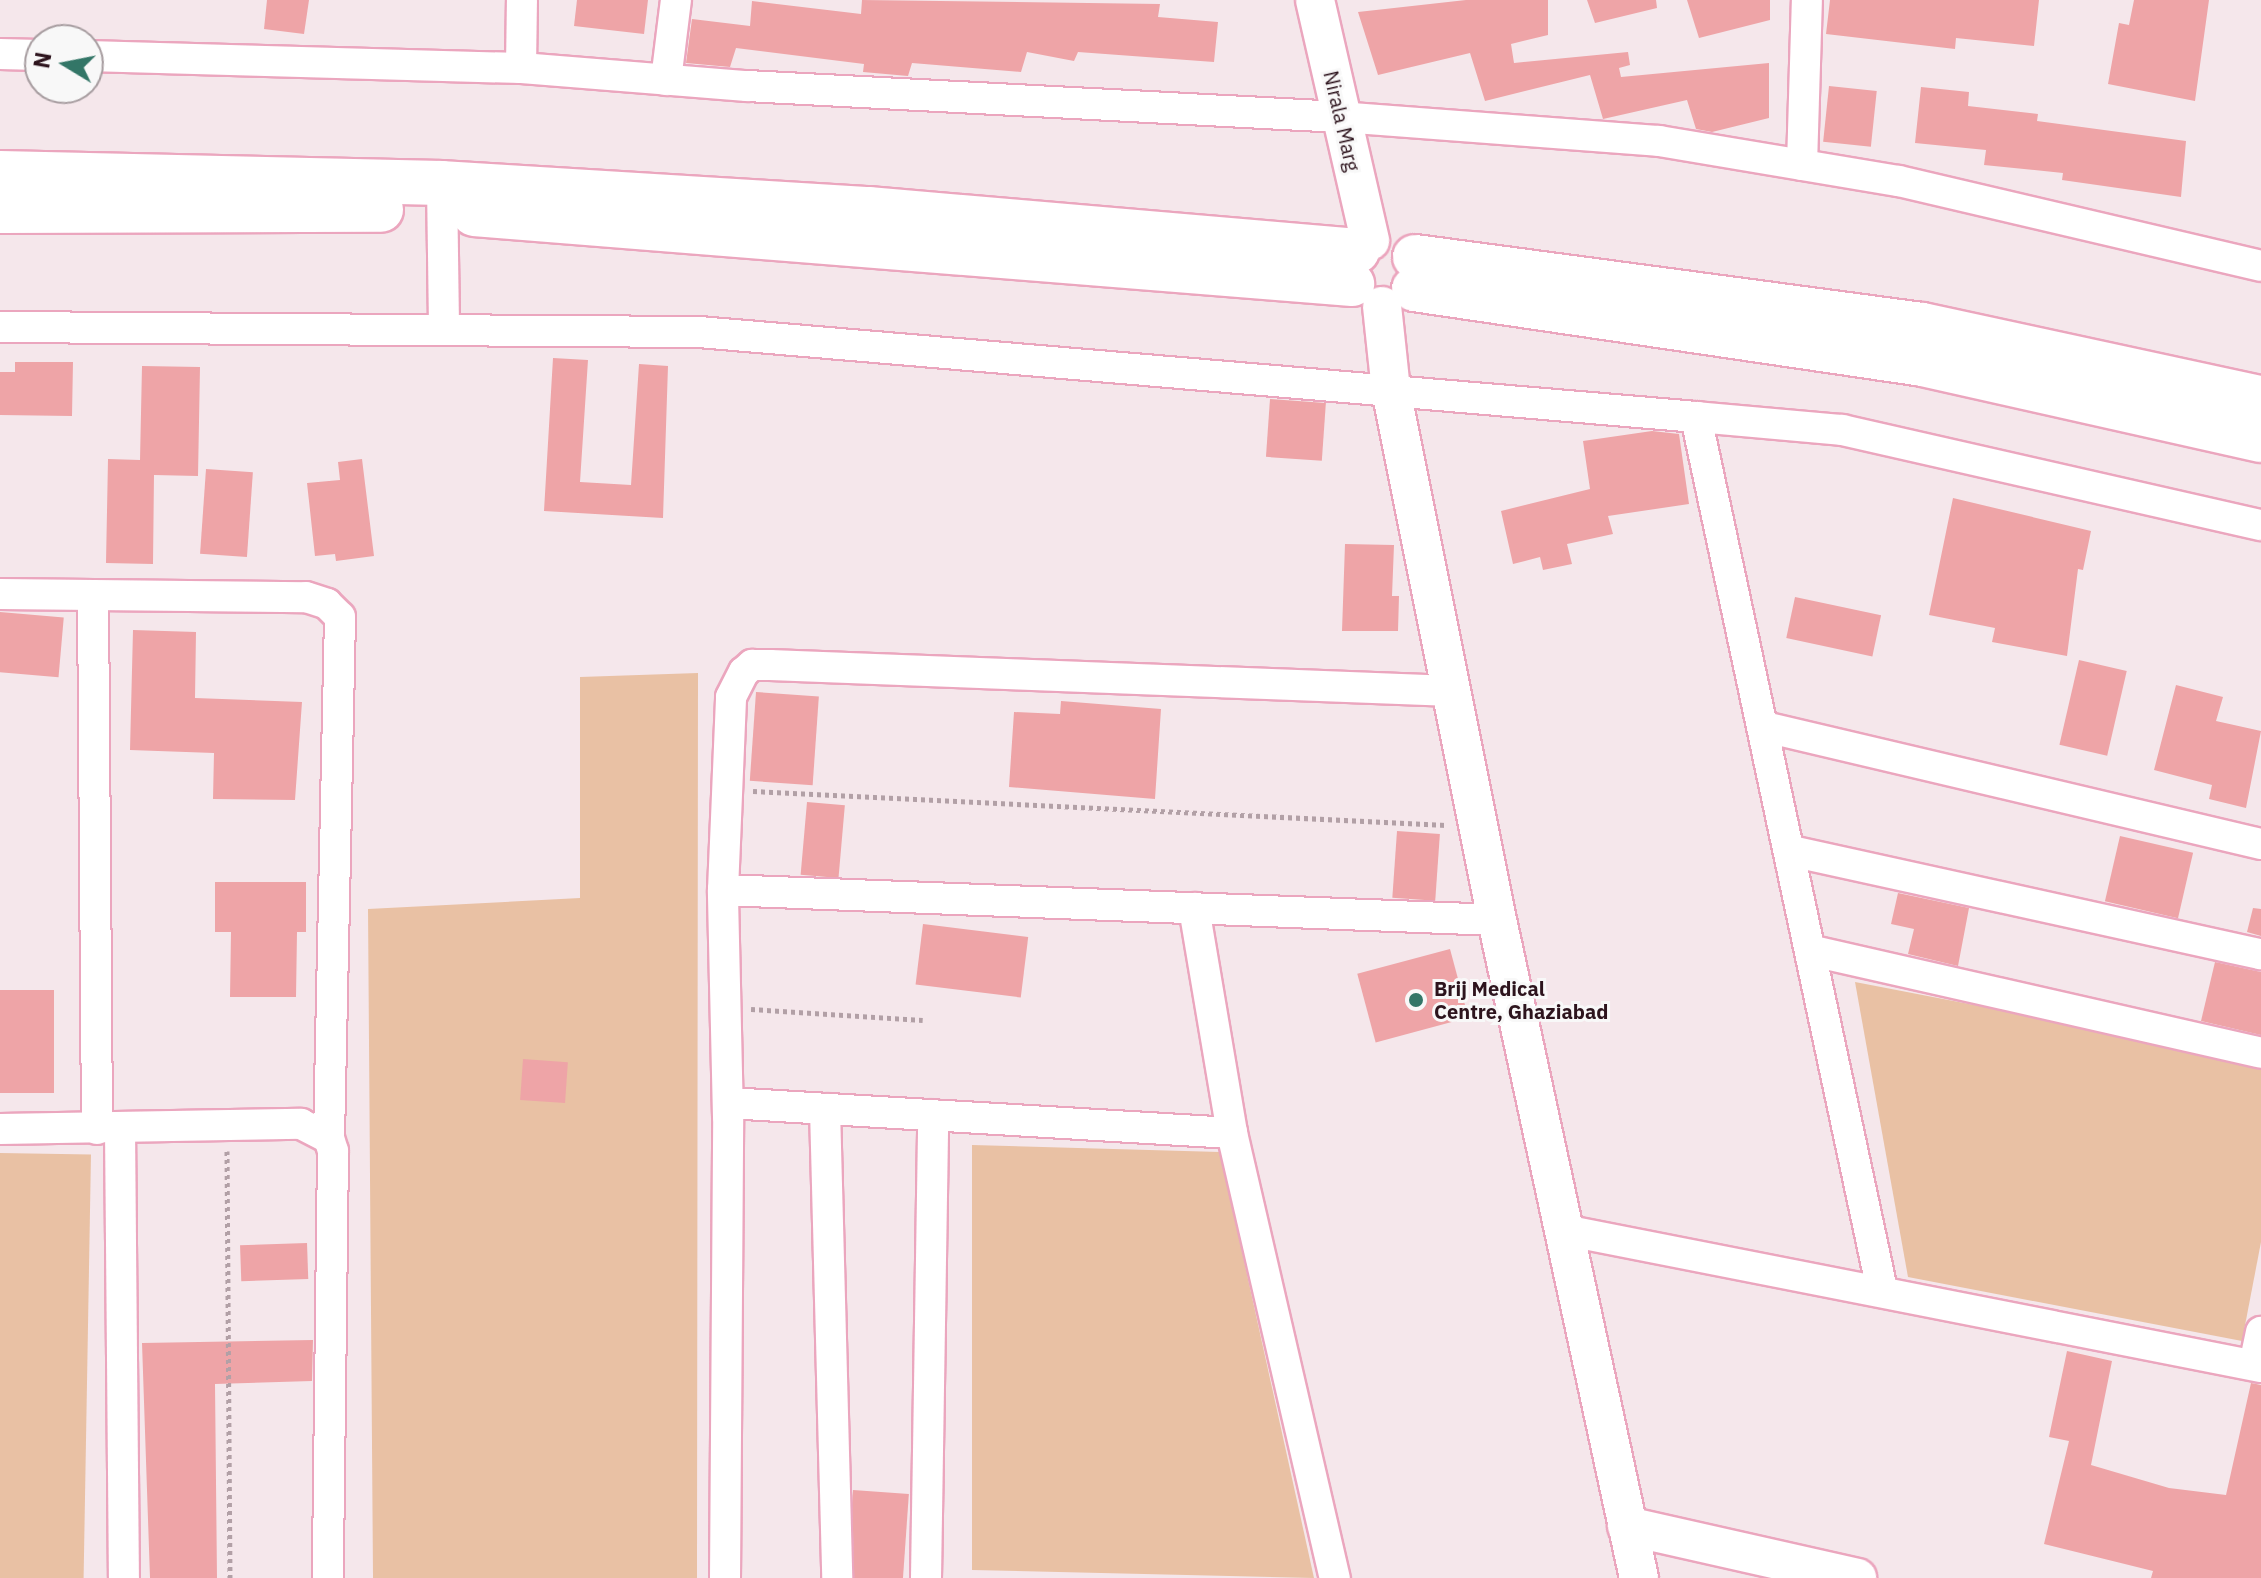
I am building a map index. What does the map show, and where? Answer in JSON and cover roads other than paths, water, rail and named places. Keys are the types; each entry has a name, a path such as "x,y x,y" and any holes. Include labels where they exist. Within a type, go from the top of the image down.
{"highway":[{"path":"0,173 442,197 868,209 1382,271 1922,325 2261,398"},
{"path":"0,211 442,197"},
{"path":"1382,271 1923,364 2261,440"}],"street":[{"path":"521,68 522,0"},
{"path":"666,80 676,0"},
{"name":"Nirala Marg","path":"1315,0 1340,117 1382,271 1391,390 1497,920 1639,1578"},
{"path":"1802,165 1807,0"},
{"path":"0,54 24,55"},
{"path":"104,56 521,68 666,80 1340,117 1659,141 1899,181 2261,266"},
{"path":"442,197 444,329"},
{"path":"0,327 699,332 1017,363 1391,390 1842,430 2261,525"},
{"path":"1696,417 1813,951 1882,1290"},
{"path":"0,594 306,597 327,604 340,617 329,1138 333,1151 328,1578"},
{"path":"93,595 124,1578"},
{"path":"725,1578 728,1103 723,890 731,697 752,665 1453,691"},
{"path":"1765,727 2261,844"},
{"path":"1791,851 2261,954"},
{"path":"723,890 1497,920"},
{"path":"1194,908 1232,1133 1335,1578"},
{"path":"1813,951 2261,1053"},
{"path":"728,1103 1232,1133"},
{"path":"825,1109 837,1578"},
{"path":"926,1578 933,1115"},
{"path":"0,1129 301,1124 329,1138"},
{"path":"1564,1230 2258,1366 2261,1332"},
{"path":"1627,1526 1857,1578"}],"place":[{"name":"Brij Medical Centre, Ghaziabad","path":"1416,1000"}]}
